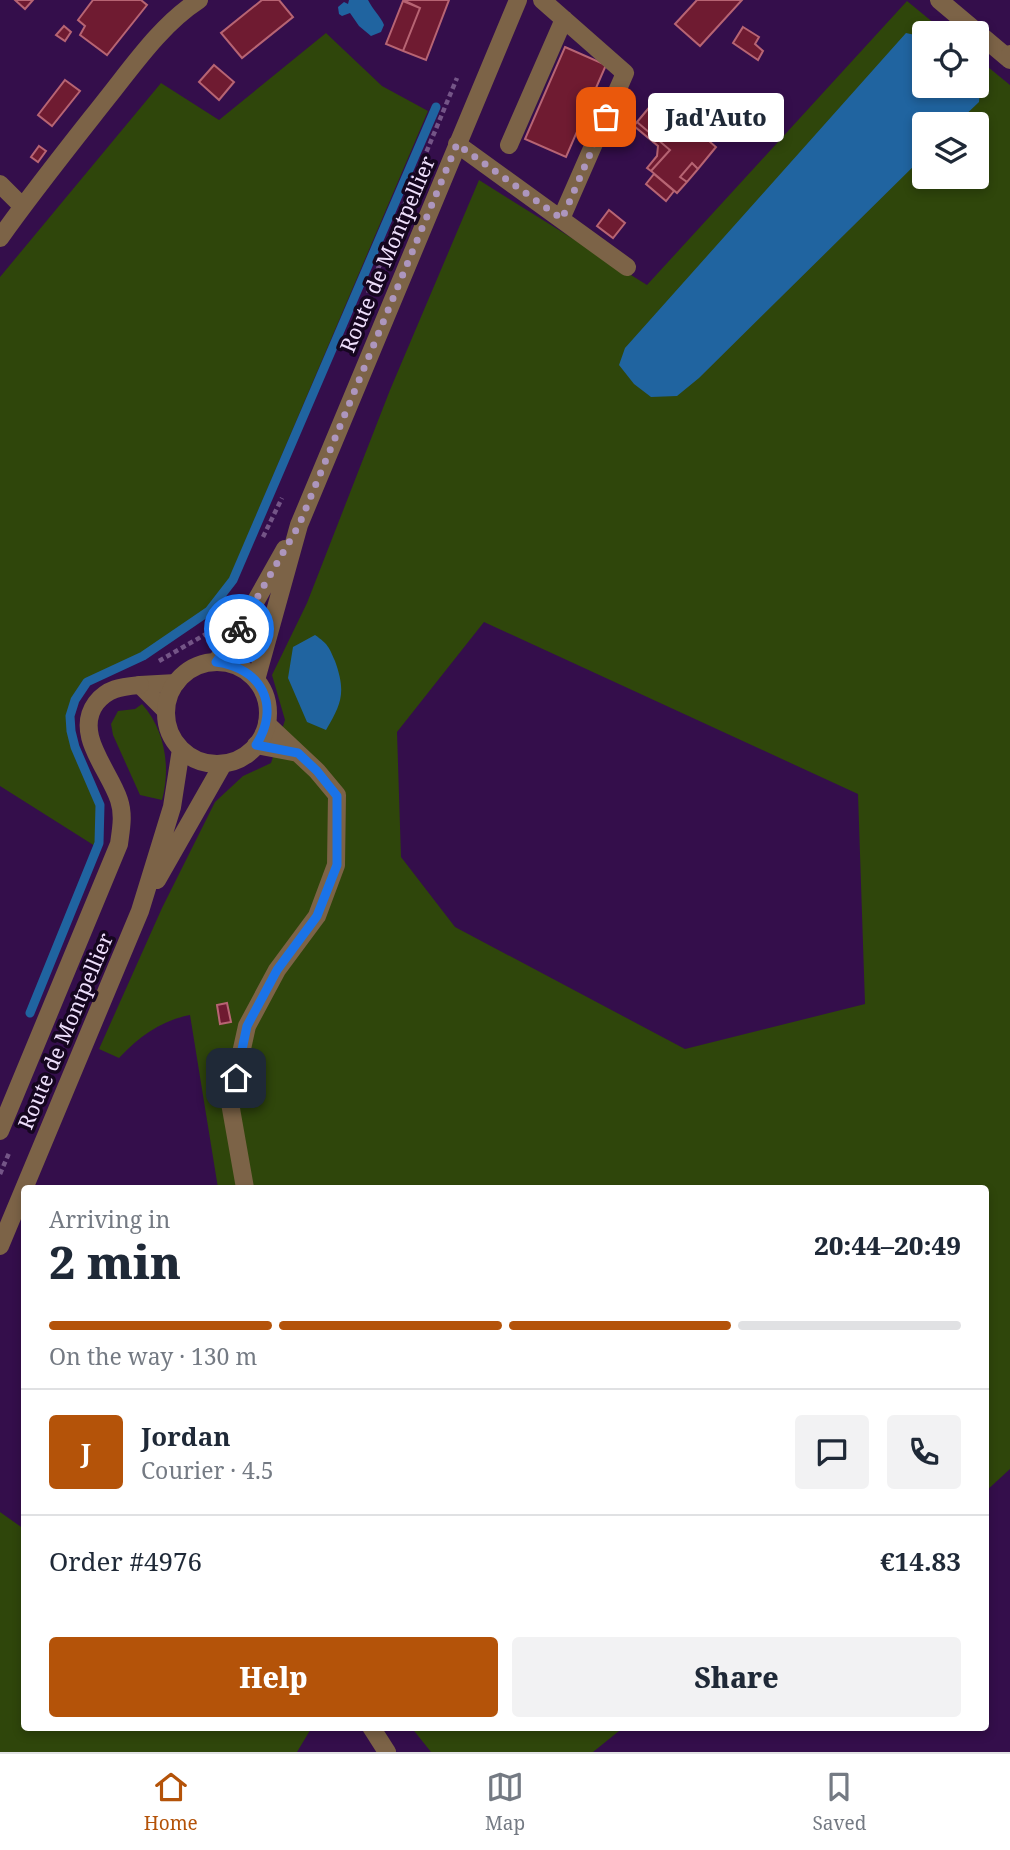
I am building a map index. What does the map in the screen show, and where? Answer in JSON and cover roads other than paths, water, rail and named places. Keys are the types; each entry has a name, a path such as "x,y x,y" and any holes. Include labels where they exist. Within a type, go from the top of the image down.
{"street":[{"path":"0,239 22,206 138,60 180,12 199,0"},
{"name":"Route de Montpellier","path":"256,680 299,525 518,0"},
{"path":"542,0 625,73 562,219"},
{"path":"939,0 1010,58"},
{"path":"509,145 564,19"},
{"path":"457,144 627,267"},
{"path":"0,184 22,206"},
{"name":"Route de Montpellier","path":"216,662 244,622 299,525"},
{"path":"216,662 238,667 256,680 267,701 267,724 256,745 236,760 223,764 201,761 181,749 167,725 166,711 169,696 176,683 187,672 216,662"},
{"path":"0,1131 119,844 122,824 120,801 91,740 88,723 93,707 104,694 118,687 176,683"},
{"path":"139,685 166,711"},
{"path":"245,1185 230,1103 247,1026 277,970 317,916 337,865 337,796 317,771 267,724"},
{"path":"256,745 298,753"},
{"name":"Route de Montpellier","path":"25,1185 140,911 172,807 181,749"},
{"name":"Route de Montpellier","path":"140,911 223,764"},
{"name":"Route de Montpellier","path":"0,1246 21,1196"},
{"path":"374,1731 387,1752"}],"water":[{"path":"349,0 368,0 384,25 381,32 371,36 359,26 350,13 342,16 339,14 338,7 344,2 348,4"},
{"path":"906,33 912,34 912,98 979,98 979,102 969,112 912,112 912,168 699,378 677,396 651,397 634,384 619,365 625,348"},
{"path":"315,635 325,643 335,661 341,689 339,704 326,730 307,722 288,678 293,647"}],"waterway":[{"path":"30,1013 99,843 100,805 75,747 71,731 70,716 75,700 87,682 143,656 209,611 233,580 436,107"}],"place":[{"name":"Jad'Auto","path":"606,117"}]}
